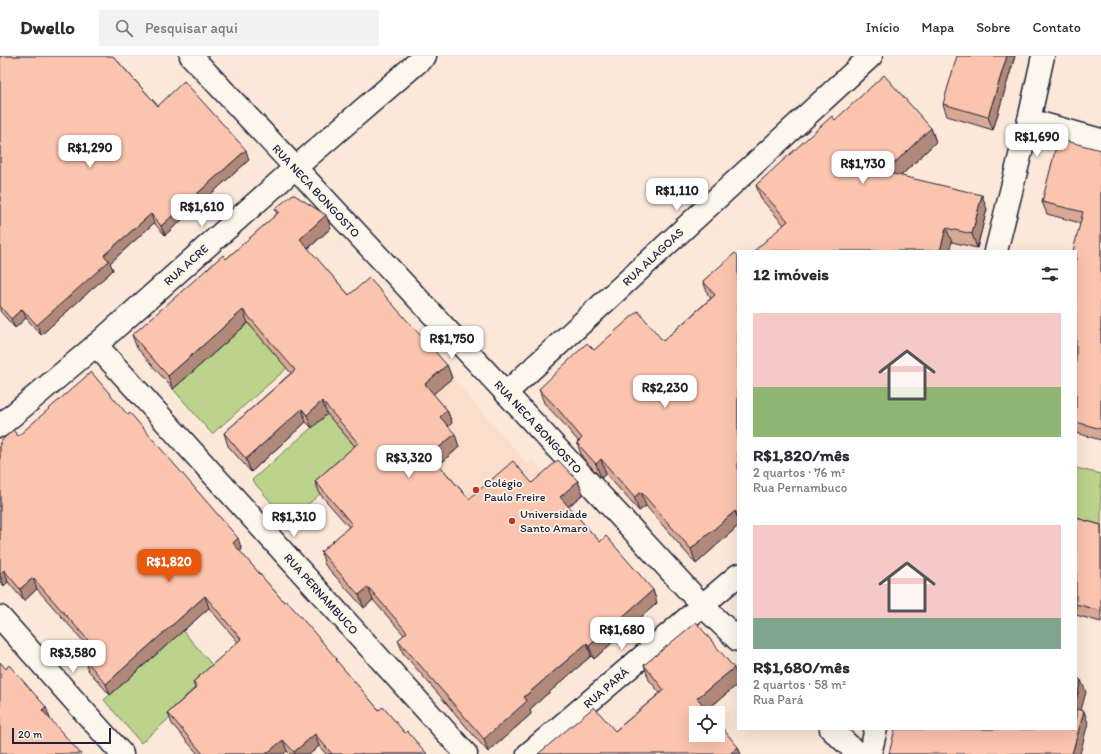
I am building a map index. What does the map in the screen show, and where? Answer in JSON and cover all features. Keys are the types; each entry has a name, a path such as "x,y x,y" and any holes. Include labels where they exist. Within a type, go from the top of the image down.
{"street":[{"name":"RUA NECA BONGOSTO","path":"191,56 702,605 737,639"},
{"name":"RUA ACRE","path":"0,426 96,345 295,168 425,56"},
{"name":"RUA ALAGOAS","path":"506,393 872,56"},
{"path":"996,250 1044,56"},
{"path":"1029,120 1101,140"},
{"name":"RUA PERNAMBUCO","path":"96,345 466,754"},
{"name":"RUA PARÁ","path":"528,754 737,576"},
{"path":"0,617 122,754"},
{"path":"833,730 858,754"},
{"path":"870,754 876,730"}],"shaded area":[{"name":"Colégio Paulo Freire","path":"452,378 528,464 533,460 553,482 438,543 364,608 326,565 357,537 363,456"}],"green space":[{"path":"248,323 287,368 212,434 173,389"},
{"path":"327,414 363,456 288,522 252,480"},
{"path":"1077,468 1101,474 1101,536 1077,529"},
{"path":"183,631 220,674 141,743 104,700"}],"building":[{"path":"0,56 113,56 158,106 184,81 246,150 161,226 151,214 104,255 109,261 37,325 22,309 11,319 0,306"},
{"path":"957,56 1007,56 988,117 943,104"},
{"path":"884,75 931,128 885,172 982,195 972,234 946,228 940,250 755,250 788,221 756,185 832,116 835,120"},
{"path":"1058,139 1101,150 1101,429 1077,422 1077,250 1073,250 1083,212 1042,202"},
{"path":"293,194 326,215 300,239 349,295 369,278 447,365 425,384 447,410 440,417 455,434 430,455 469,499 513,461 532,483 558,460 578,481 560,497 600,542 606,536 653,590 589,646 587,643 524,697 527,701 484,739 398,640 407,632 368,587 359,595 321,552 352,524 315,481 358,443 342,424 322,401 307,415 302,409 246,459 224,433 295,370 243,310 168,376 132,335 223,255 226,259 279,212 275,209"},
{"path":"735,253 737,255 737,514 735,511 691,549 641,492 634,497 601,459 596,464 577,443 582,438 539,389 587,343 594,350 638,311 663,341 715,295 703,281"},
{"path":"91,372 128,415 130,413 238,538 233,543 284,602 286,600 379,710 383,707 405,733 407,731 427,754 332,754 315,734 294,752 283,740 266,754 203,754 168,713 197,687 193,682 241,639 205,596 106,684 84,658 95,648 33,578 20,589 4,570 0,574 0,442 13,430 18,436"},
{"path":"1077,518 1101,525 1101,611 1077,604"},
{"path":"696,622 734,668 697,698 704,706 689,706 689,742 725,742 725,731 738,747 730,754 538,754 594,707 615,731 664,690 644,665"},
{"path":"0,662 6,669 9,665 46,707 42,710 81,754 0,754"},
{"path":"1077,678 1081,680 1077,696"},
{"path":"1077,709 1084,711 1072,754 889,754 895,730 1077,730"}],"place":[{"name":"Colégio Paulo Freire","path":"476,490"},
{"name":"Universidade Santo Amaro","path":"512,521"}]}
